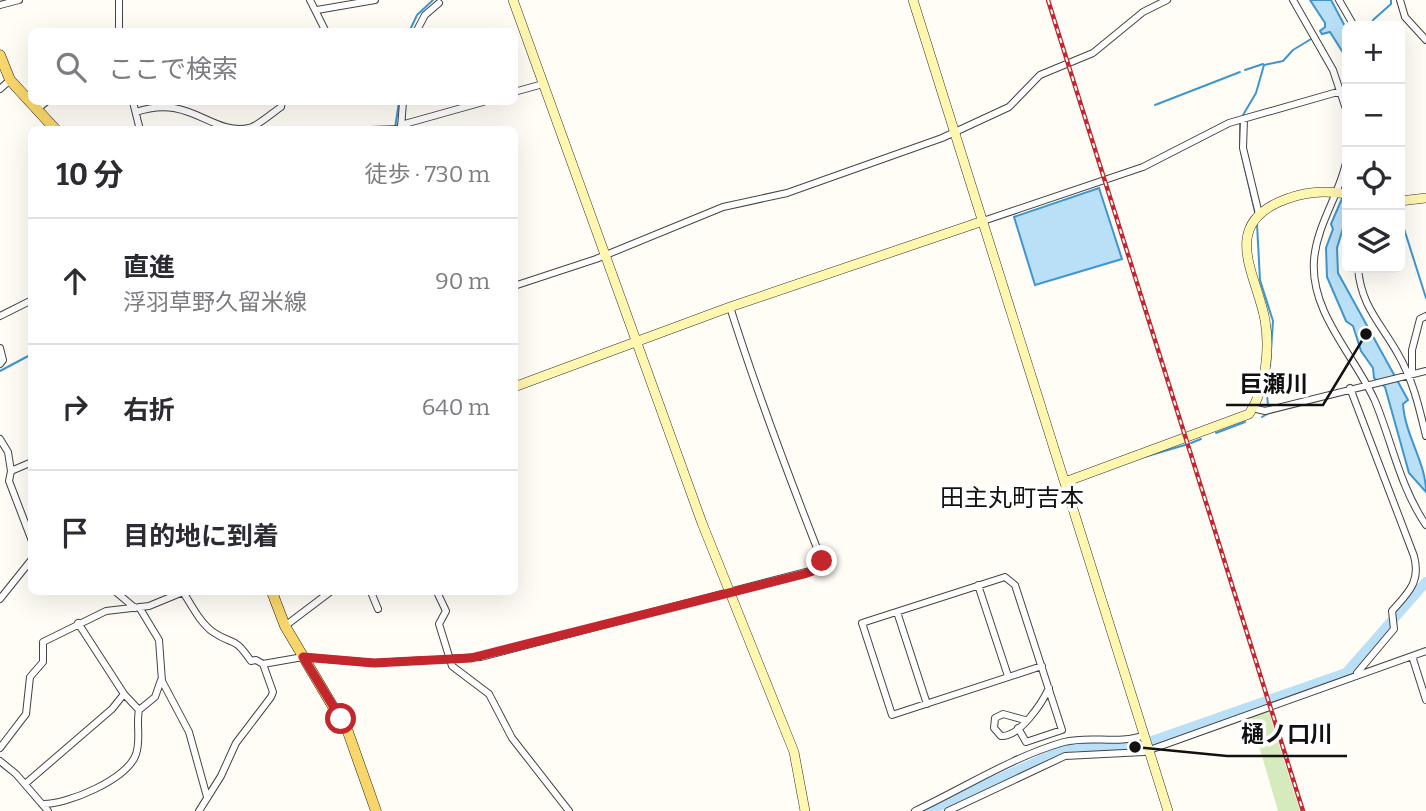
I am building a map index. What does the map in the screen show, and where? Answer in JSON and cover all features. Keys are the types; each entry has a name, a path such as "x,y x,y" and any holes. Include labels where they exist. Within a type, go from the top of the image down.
{"main road":[{"path":"0,55 10,80 28,99"},
{"path":"33,105 52,126"},
{"path":"273,595 285,626 348,732 376,811"}],"street":[{"path":"0,5 19,0"},
{"path":"119,0 120,28"},
{"path":"310,0 324,28"},
{"path":"317,10 375,0"},
{"path":"513,0 730,594 794,752 804,811"},
{"path":"913,0 1168,811"},
{"path":"518,285 606,254 723,207 787,193 955,132 1009,107 1040,75 1093,53 1143,12 1167,0"},
{"path":"1293,0 1342,94"},
{"path":"1339,0 1351,21"},
{"path":"1400,0 1405,17 1426,40"},
{"path":"418,28 425,15 438,2 447,1"},
{"path":"0,89 10,80"},
{"path":"518,91 542,84"},
{"path":"518,386 730,307 1143,167 1242,119 1341,91"},
{"path":"37,109 42,105"},
{"path":"134,105 139,126"},
{"path":"255,126 281,105"},
{"path":"399,126 403,105"},
{"path":"406,126 474,105"},
{"path":"136,112 177,107 221,126"},
{"path":"1242,119 1243,148 1259,214"},
{"path":"1065,482 1238,420 1252,408 1265,365 1268,341 1265,317 1246,244 1249,228 1259,214 1297,195 1340,193 1316,245 1314,271 1327,316 1376,405 1407,491 1426,525"},
{"path":"1405,200 1426,198"},
{"path":"1359,273 1367,307 1408,375 1422,413 1426,436"},
{"path":"0,316 28,302"},
{"path":"185,595 205,625 214,633 237,640 251,661 256,660 263,664 303,657 374,663 449,661 491,654 730,594 804,574 823,565 774,441 760,391 730,307"},
{"path":"1408,375 1420,319 1426,316"},
{"path":"0,348 3,360 0,364"},
{"path":"1252,408 1265,411 1426,371"},
{"path":"1350,388 1417,565 1414,585 1391,616 1394,626 1357,673"},
{"path":"0,439 8,452 12,471 9,481 28,531"},
{"path":"12,471 28,464"},
{"path":"0,599 28,564"},
{"path":"1018,728 1026,742 1062,730 1042,666 1011,579 1005,577 862,623 891,715 1042,666"},
{"path":"978,585 1008,676"},
{"path":"42,804 62,802 123,773 136,756 139,710 157,694 161,675 160,644 137,608 120,595"},
{"path":"0,748 26,714 30,677 43,662 43,642 106,611 137,608 159,603 176,595"},
{"path":"285,626 326,595"},
{"path":"372,595 378,609"},
{"path":"438,595 446,611 439,624 449,661 458,673 489,694 516,743 569,811"},
{"path":"897,612 927,704"},
{"path":"78,623 124,694 139,710"},
{"path":"948,811 1065,756 1089,753 1128,755 1147,742 1313,692 1357,673 1426,652"},
{"path":"1412,656 1426,700"},
{"path":"199,811 236,743 271,697 273,692 263,664"},
{"path":"161,675 189,732 207,797"},
{"path":"1025,720 1018,721 1005,713 994,721 995,731 1002,736 1010,735 1025,720 1049,688"},
{"path":"25,784 112,709 124,694"},
{"path":"1089,753 1090,741"},
{"path":"915,811 1066,742 1147,742"},
{"path":"0,761 25,784 48,811"},
{"path":"1008,767 1015,780"},
{"path":"959,791 964,803"}],"green space":[{"path":"1268,709 1300,811 1278,811 1250,715"}],"water":[{"path":"1310,0 1331,0 1342,21 1342,51 1330,32 1322,34 1320,31 1325,27"},
{"path":"1099,188 1122,259 1035,285 1014,217"},
{"path":"1342,199 1342,232 1337,248 1338,273 1408,400 1403,404 1407,427 1423,470 1426,492 1409,473 1385,387 1374,378 1373,368 1361,351 1353,326 1346,321 1327,277 1326,248 1333,229 1331,224"}],"waterway":[{"path":"411,28 417,15 433,0"},
{"path":"1373,21 1391,4 1391,0"},
{"path":"1243,115 1256,93 1264,65 1283,61 1293,50 1311,39"},
{"path":"1245,70 1263,64"},
{"path":"1155,105 1240,72"},
{"path":"395,126 399,105"},
{"path":"1240,124 1240,146"},
{"path":"1241,152 1255,212"},
{"path":"1257,224 1260,280 1273,321 1270,366"},
{"path":"1405,232 1426,298"},
{"path":"0,371 28,356"},
{"path":"1266,386 1268,405"},
{"path":"1262,417 1269,413"},
{"path":"1216,433 1245,422"},
{"path":"1191,443 1201,439"},
{"path":"1144,457 1185,445"},
{"path":"928,811 1065,749 1076,746 1135,747 1346,673 1426,582"}],"railway":[{"path":"1048,0 1303,811"}],"place":[{"name":"巨瀬川","path":"1366,334"},
{"name":"樋ノ口川","path":"1135,747"}],"district":[{"name":"田主丸町吉本","path":"1012,498"}],"route":[{"path":"341,719 303,657 374,663 449,661 481,657 804,574 821,568 822,561"}]}
